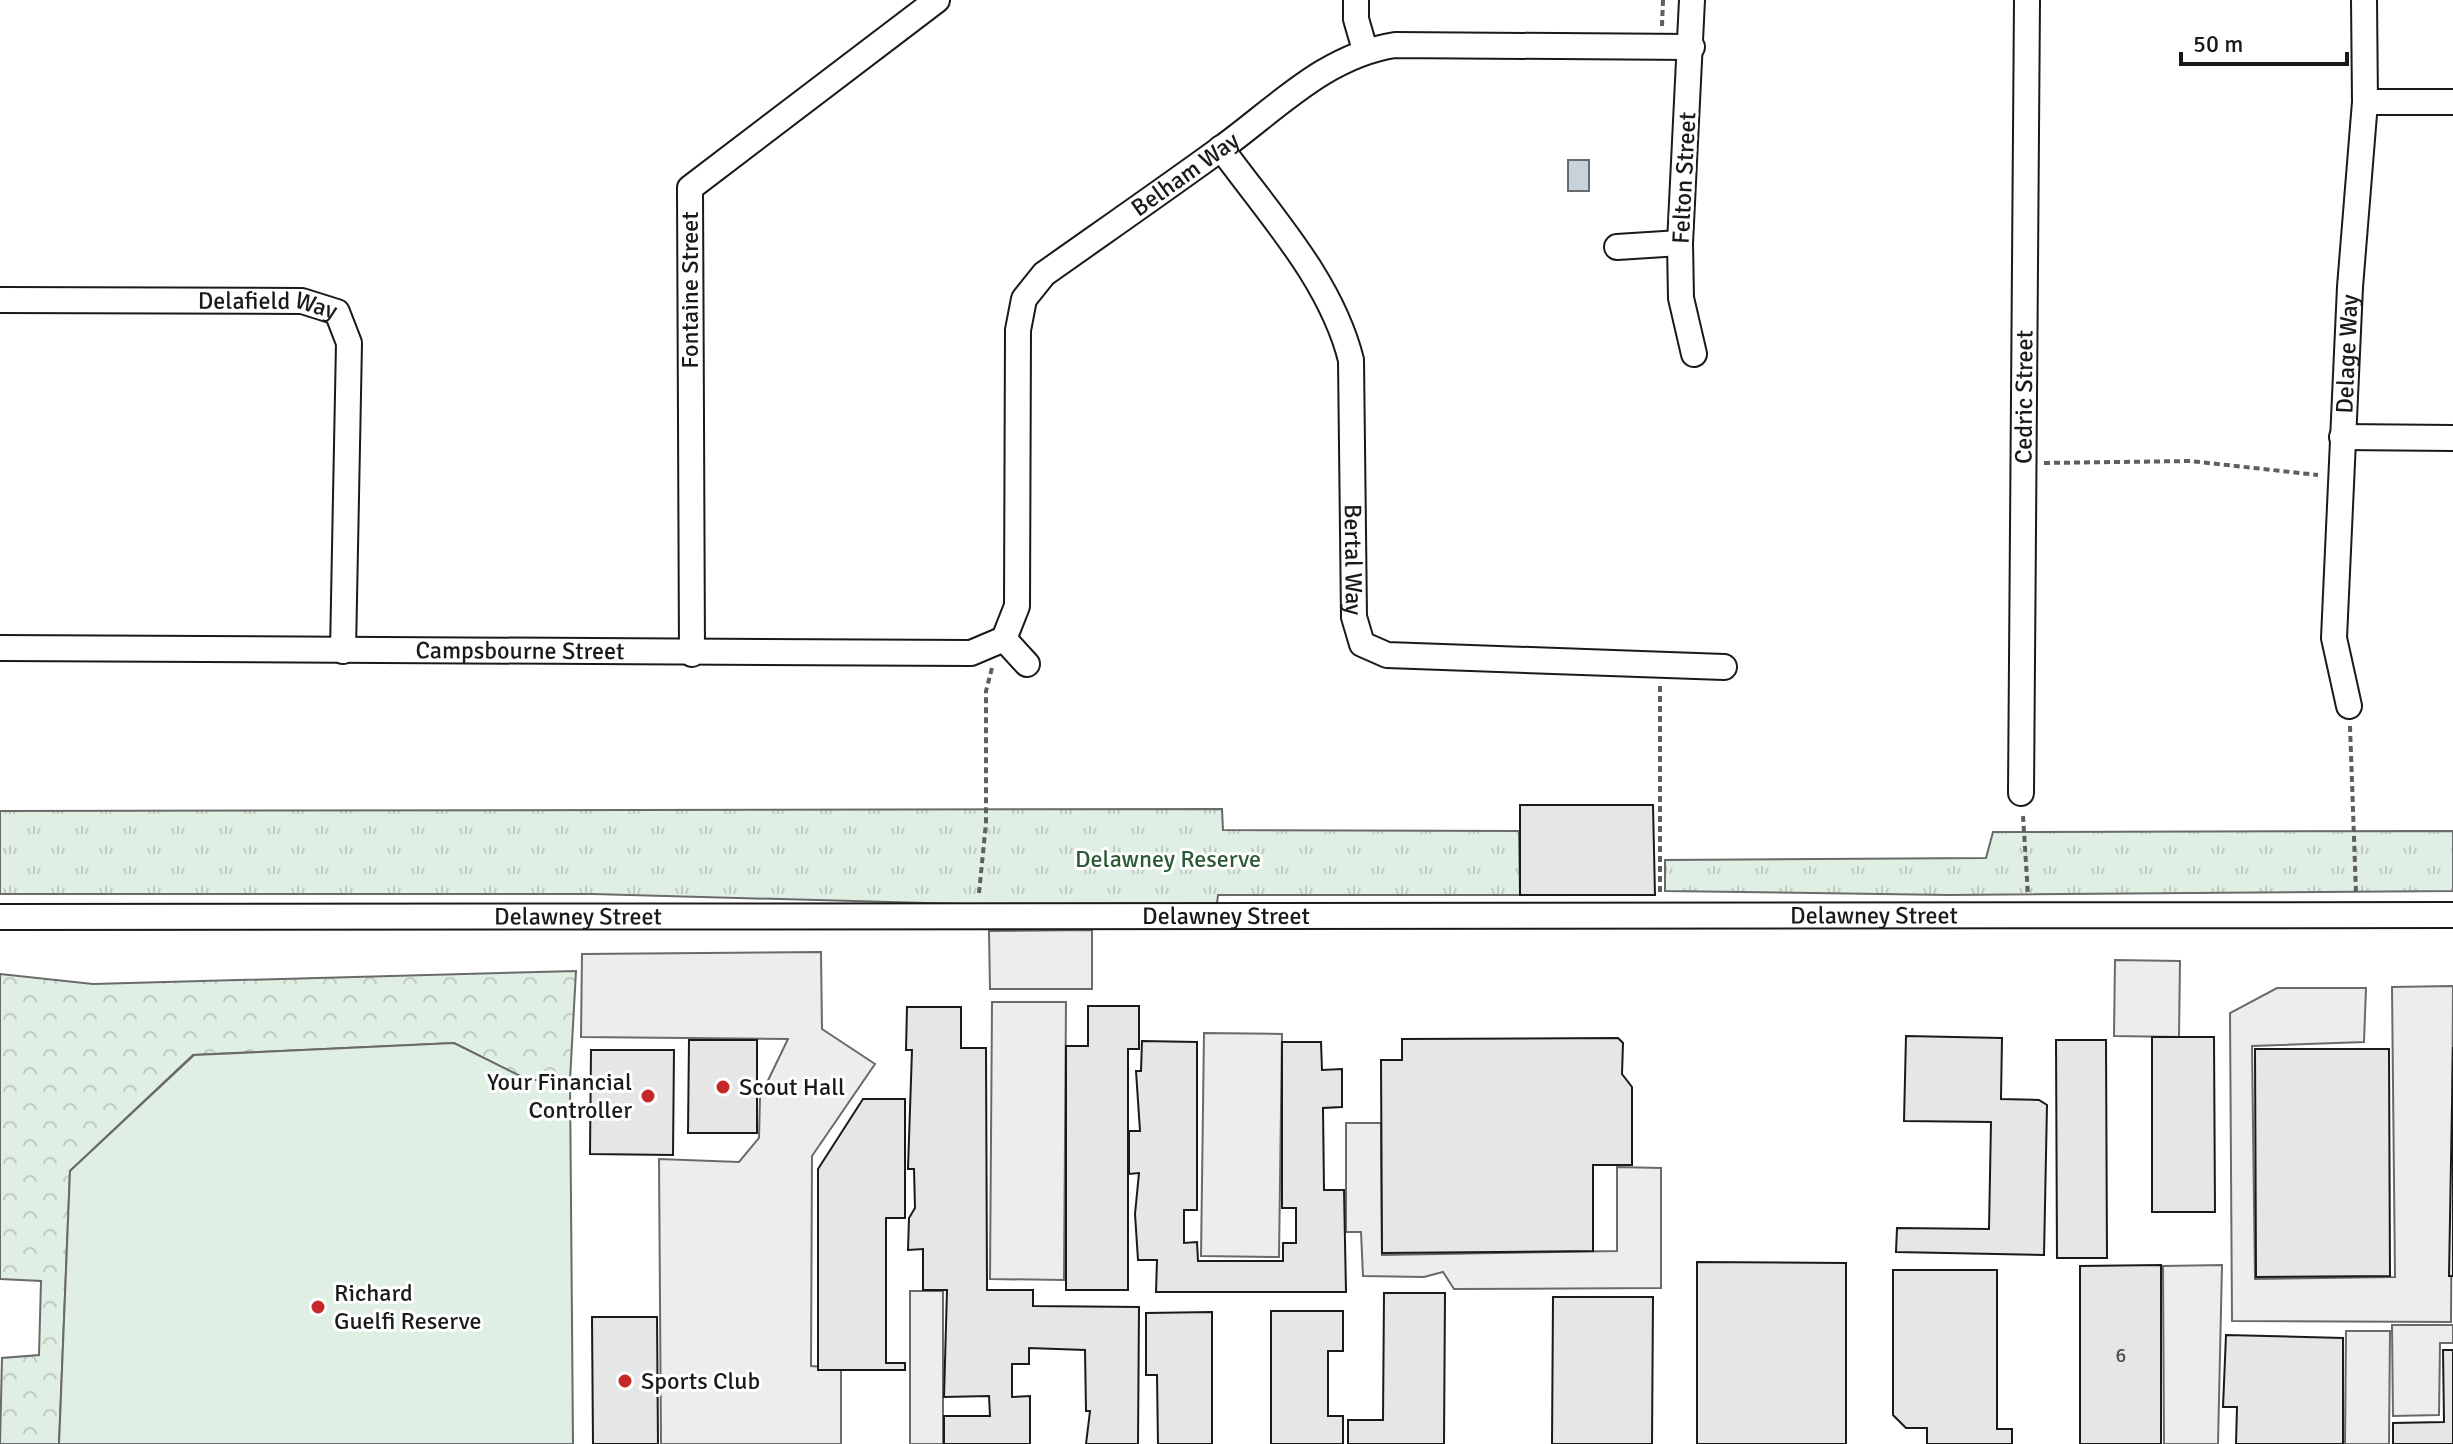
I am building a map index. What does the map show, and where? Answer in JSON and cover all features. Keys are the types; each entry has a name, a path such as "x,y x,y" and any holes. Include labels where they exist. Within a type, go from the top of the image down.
{"street":[{"name":"Fontaine Street","path":"692,654 690,188 937,0"},
{"path":"1356,0 1356,19 1365,50"},
{"name":"Felton Street","path":"1692,0 1680,243 1681,298 1694,354"},
{"name":"Cedric Street","path":"2021,793 2027,0"},
{"name":"Delage Way","path":"2349,706 2334,638 2342,437 2365,102 2364,0"},
{"name":"Belham Way","path":"996,642 1017,606 1018,330 1024,299 1044,274 1332,65 1365,50 1395,45 1692,47"},
{"path":"2365,102 2453,102"},
{"name":"Bertal Way","path":"1221,148 1328,296 1343,326 1351,360 1354,617 1362,644 1387,655 1724,667"},
{"path":"1617,247 1680,243"},
{"name":"Delafield Way","path":"0,300 302,301 337,312 349,343 343,651"},
{"path":"2342,437 2453,438"},
{"name":"Campsbourne Street","path":"0,648 692,654 971,653 996,642"},
{"path":"996,642 1027,664"},
{"name":"Delawney Street","path":"0,917 2453,915"}],"path":[{"path":"1662,27 1663,0"},
{"path":"2024,463 2190,461 2341,476"},
{"path":"979,895 986,823 986,691 996,642"},
{"path":"1660,663 1660,895"},
{"path":"2349,706 2356,896"},
{"path":"2021,793 2029,898"}],"green space":[{"name":"Delawney Reserve","path":"1222,809 1223,830 1519,831 1520,895 1218,895 1216,911 593,894 0,894 0,811"},
{"path":"2453,831 2453,891 1949,895 1665,891 1665,860 1986,858 1993,832"},
{"path":"576,971 570,1080 528,1080 454,1043 193,1055 70,1171 59,1444 0,1444 2,1358 39,1355 41,1281 0,1279 0,974 93,984"},
{"name":"Richard Guelfi Reserve","path":"454,1043 528,1080 570,1080 573,1444 59,1444 70,1171 194,1055"}],"shaded area":[{"path":"1568,160 1589,160 1589,191 1568,191"},
{"path":"1092,930 1092,989 990,989 989,931"},
{"path":"821,952 822,1029 875,1064 812,1156 811,1366 841,1368 841,1444 661,1444 659,1159 739,1162 759,1138 760,1097 788,1039 581,1037 582,954"},
{"path":"2115,960 2180,961 2179,1037 2114,1036"},
{"path":"2453,986 2451,1322 2232,1321 2230,1013 2277,988 2366,988 2364,1042 2252,1046 2255,1279 2395,1277 2392,987"},
{"path":"992,1002 1066,1002 1064,1280 990,1279"},
{"path":"1204,1033 1282,1034 1279,1257 1201,1256"},
{"path":"1346,1123 1381,1123 1382,1255 1617,1251 1617,1167 1661,1168 1661,1288 1454,1289 1443,1272 1424,1277 1363,1276 1361,1232 1346,1232"},
{"path":"2222,1265 2218,1444 2164,1444 2163,1266"},
{"path":"910,1291 943,1291 943,1444 910,1444"},
{"path":"2392,1325 2453,1325 2453,1343 2440,1343 2439,1415 2393,1416"},
{"path":"2346,1331 2390,1331 2389,1444 2345,1444"}],"building":[{"path":"1520,805 1653,805 1655,895 1520,895"},
{"path":"1088,1006 1139,1006 1139,1049 1128,1049 1128,1290 1066,1290 1066,1046 1088,1046"},
{"path":"907,1007 961,1007 961,1048 986,1048 987,1290 1033,1290 1033,1306 1139,1307 1138,1444 1086,1444 1090,1411 1086,1411 1085,1350 1029,1348 1029,1364 1012,1364 1012,1397 1030,1396 1030,1444 944,1444 944,1416 990,1416 989,1396 944,1397 947,1290 923,1290 923,1249 908,1250 909,1218 915,1208 914,1169 908,1169 912,1050 906,1050"},
{"path":"1906,1036 2002,1038 2001,1099 2039,1100 2047,1105 2044,1255 1896,1252 1897,1228 1989,1229 1991,1122 1904,1121"},
{"path":"2152,1037 2214,1037 2215,1212 2152,1212"},
{"path":"1618,1038 1623,1043 1622,1074 1632,1087 1632,1165 1593,1165 1593,1251 1382,1253 1381,1060 1402,1060 1402,1039"},
{"name":"Scout Hall","path":"689,1040 757,1040 757,1133 688,1133"},
{"path":"2056,1040 2106,1040 2107,1258 2057,1258"},
{"path":"1142,1041 1197,1042 1197,1210 1184,1210 1184,1243 1197,1242 1198,1261 1283,1261 1283,1243 1296,1243 1296,1208 1282,1208 1282,1042 1321,1042 1322,1070 1342,1069 1342,1107 1323,1108 1324,1190 1344,1190 1346,1292 1156,1292 1157,1260 1138,1260 1135,1214 1139,1173 1129,1174 1129,1131 1140,1131 1136,1071 1141,1071"},
{"path":"2453,1047 2453,1276 2449,1276"},
{"path":"2255,1049 2389,1049 2390,1276 2256,1277"},
{"path":"591,1050 674,1050 673,1155 590,1154"},
{"path":"863,1099 905,1099 905,1218 886,1218 886,1363 905,1363 905,1370 818,1370 818,1169"},
{"path":"1697,1262 1846,1263 1846,1444 1697,1444"},
{"path":"2161,1265 2161,1444 2080,1444 2080,1266"},
{"path":"1893,1270 1997,1270 1997,1429 2012,1429 2012,1444 1927,1444 1927,1428 1906,1428 1893,1415"},
{"path":"1384,1293 1445,1293 1444,1444 1348,1444 1348,1420 1383,1420"},
{"path":"1553,1297 1653,1297 1652,1444 1552,1444"},
{"path":"1271,1311 1343,1311 1343,1351 1328,1351 1328,1416 1343,1416 1343,1444 1271,1444"},
{"path":"1212,1312 1212,1444 1158,1444 1157,1375 1146,1375 1146,1313"},
{"name":"Sports Club","path":"592,1317 657,1317 658,1444 593,1444"},
{"path":"2226,1335 2343,1338 2343,1444 2236,1444 2237,1407 2223,1407"},
{"path":"2443,1350 2453,1350 2453,1444 2393,1444 2393,1423 2444,1422"}],"place":[{"name":"Scout Hall","path":"723,1087"},
{"name":"Your Financial Controller","path":"648,1096"},
{"name":"Richard Guelfi Reserve","path":"318,1307"},
{"name":"Sports Club","path":"625,1381"}]}
